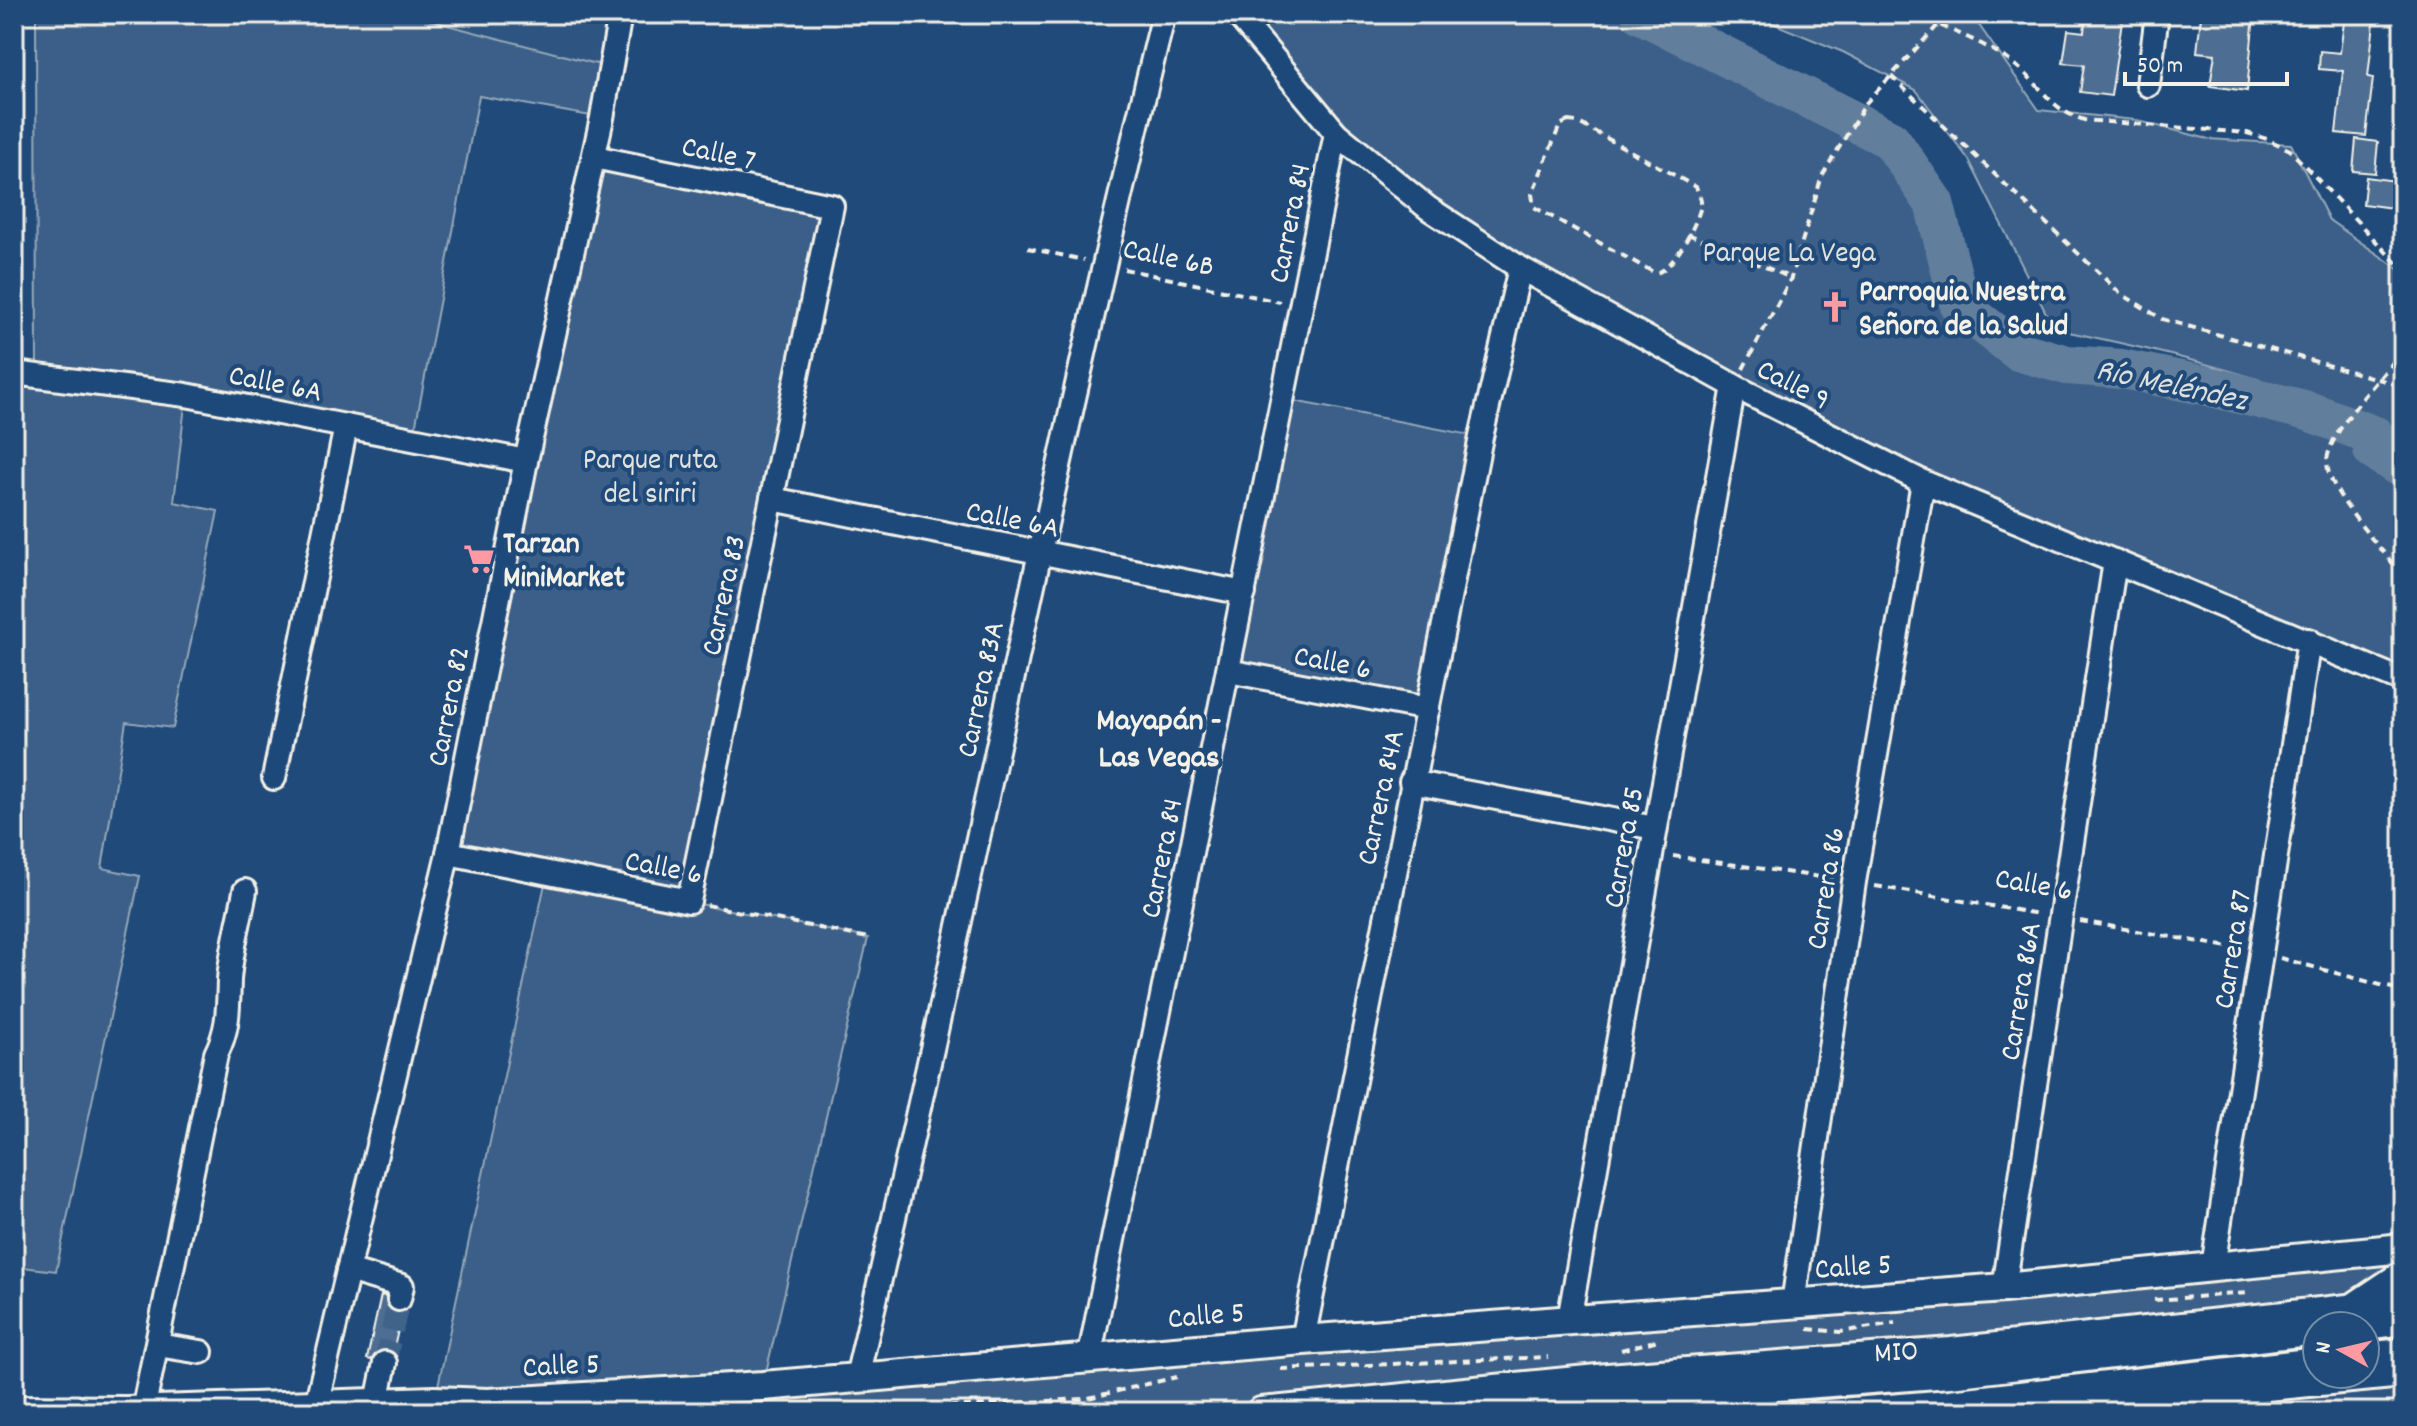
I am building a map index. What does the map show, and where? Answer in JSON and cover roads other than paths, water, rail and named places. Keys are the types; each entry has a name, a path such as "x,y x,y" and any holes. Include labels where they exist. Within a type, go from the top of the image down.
{"main road":[{"name":"Calle 5","path":"14,1410 143,1411 377,1402 488,1403 1569,1320 1794,1316 2004,1288 2403,1248"},
{"path":"2368,1310 2403,1275"},
{"path":"2381,1311 2403,1303"},
{"path":"1261,1412 1608,1378 2301,1323"},
{"path":"1998,1412 2403,1373"},
{"path":"488,1403 524,1412"}],"street":[{"name":"Carrera 82","path":"316,1405 448,853 526,461 594,157 620,14"},
{"name":"Carrera 83A","path":"857,1377 957,939 1102,264 1164,14"},
{"name":"Calle 9","path":"1237,14 1336,133 1428,208 1520,268 1734,386 1923,482 2403,681"},
{"path":"2148,85 2157,14"},
{"name":"Carrera 84","path":"1089,1359 1336,133"},
{"name":"Calle 7","path":"594,157 832,206"},
{"name":"Carrera 83","path":"689,901 832,206"},
{"name":"Carrera 84A","path":"1303,1340 1411,782 1481,437 1520,268"},
{"name":"Calle 6A","path":"14,373 186,395 526,461"},
{"name":"Carrera 85","path":"1569,1320 1734,386"},
{"path":"274,778 346,426"},
{"name":"Carrera 86","path":"1794,1316 1854,882 1923,482"},
{"name":"Calle 6A","path":"772,499 1244,593"},
{"name":"Carrera 86A","path":"2004,1288 2115,561"},
{"name":"Carrera 87","path":"2213,1267 2309,640"},
{"name":"Calle 6","path":"1228,671 1428,709"},
{"path":"1411,782 1655,828"},
{"name":"Calle 6","path":"448,853 689,901"},
{"path":"143,1411 216,1054 225,1035 231,1008 229,980 245,891"},
{"path":"348,1270 402,1286 399,1299"},
{"path":"2381,1320 2403,1323"},
{"name":"MIO","path":"1478,1412 1950,1376 2301,1335"},
{"path":"157,1345 201,1352"},
{"path":"2381,1352 2403,1350"},
{"name":"MIO","path":"1817,1412 1949,1401 2301,1361"},
{"path":"377,1402 385,1363"}],"waterway":[{"name":"Río Meléndez","path":"1641,14 1891,140 1934,203 1960,306 2018,351 2067,365 2122,369 2212,387 2308,411 2375,436 2373,450 2403,469"}],"tunnel":[{"path":"385,1363 399,1299"}],"place":[{"name":"Parroquia Nuestra Señora de la Salud","path":"1835,307"},
{"name":"Tarzan MiniMarket","path":"479,559"}],"district":[{"name":"Mayapán - Las Vegas","path":"1159,736"}],"park label":[{"name":"Parque La Vega","path":"1789,251"},
{"name":"Parque ruta del siriri","path":"650,475"}]}
